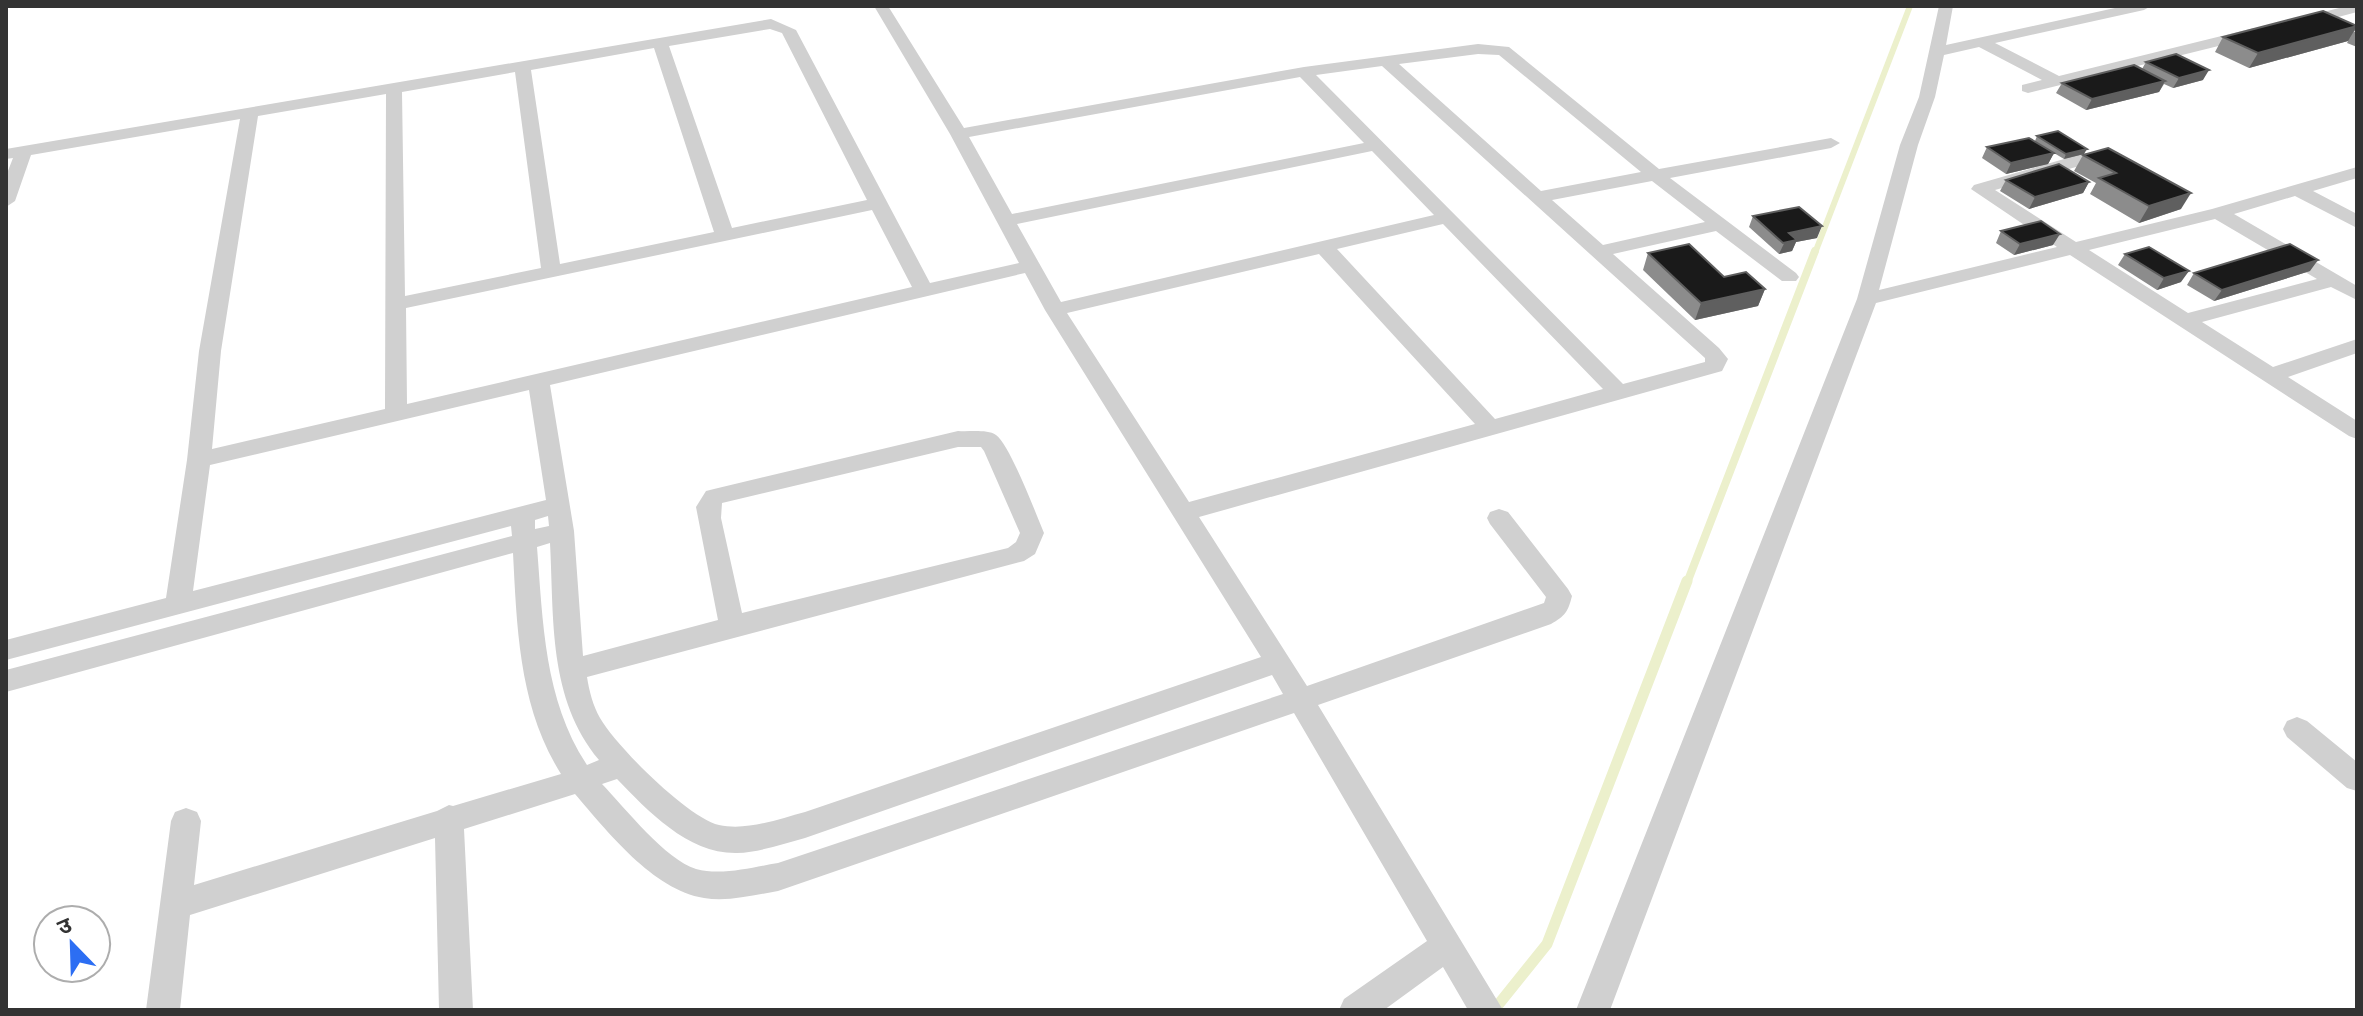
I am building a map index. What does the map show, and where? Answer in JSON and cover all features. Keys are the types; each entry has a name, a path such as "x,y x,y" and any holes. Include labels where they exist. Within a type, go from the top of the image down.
{"street":[{"path":"881,6 959,134 1055,310 1278,662 1486,1010"},
{"path":"1593,1010 1867,299 1909,145 1927,97 1946,6"},
{"path":"1934,52 2144,6"},
{"path":"2314,6 2357,24"},
{"path":"2028,88 2357,8"},
{"path":"6,201 15,152 771,24 788,30 924,291"},
{"path":"660,42 725,236"},
{"path":"1981,42 2057,81"},
{"path":"959,134 1304,72 1478,49 1503,50 1655,175 1789,277"},
{"path":"1182,513 1714,366 1717,359 1388,63"},
{"path":"522,65 551,271"},
{"path":"1304,72 1618,392"},
{"path":"394,87 396,414"},
{"path":"178,605 199,460 210,351 250,112"},
{"path":"1536,197 1831,143"},
{"path":"1008,220 1378,145"},
{"path":"2091,157 1980,189 2357,431"},
{"path":"1867,299 2218,213 2357,172"},
{"path":"2300,191 2357,222"},
{"path":"396,304 878,203"},
{"path":"2218,213 2357,294"},
{"path":"1055,310 1446,218"},
{"path":"1596,252 1720,224"},
{"path":"1324,247 1490,427"},
{"path":"199,460 1030,266"},
{"path":"2186,320 2332,281"},
{"path":"2270,376 2357,346"},
{"path":"538,381 560,518 572,670 583,713 620,765 689,827 717,840 760,837 834,815 1278,662"},
{"path":"572,670 1015,555 1026,548 1032,533 994,448 987,440 958,439 714,497 708,507 709,518 732,626"},
{"path":"6,681 560,518"},
{"path":"523,528 539,688 553,733 581,780 661,866 688,883 722,887 778,877 1542,617 1556,609 1559,596 1499,518"},
{"path":"6,650 178,605 523,528"},
{"path":"2297,729 2357,779"},
{"path":"176,905 449,818 581,780 620,765"},
{"path":"449,818 456,1010"},
{"path":"163,1010 186,821"},
{"path":"1356,1010 1452,956"}],"building":[{"path":"2323,11 2357,26 2258,53 2223,37"},
{"path":"2176,54 2209,70 2179,78 2146,62"},
{"path":"2134,65 2165,81 2092,99 2062,83"},
{"path":"2058,131 2087,149 2066,154 2037,136"},
{"path":"2029,138 2054,153 2011,163 1987,147"},
{"path":"2108,148 2191,193 2149,206 2099,178 2116,173 2083,155"},
{"path":"2059,164 2089,182 2035,197 2006,180"},
{"path":"1799,207 1822,226 1789,233 1797,240 1783,243 1753,216"},
{"path":"2041,221 2060,234 2020,244 2001,231"},
{"path":"1689,244 1724,277 1746,272 1765,289 1701,303 1648,253"},
{"path":"2290,244 2318,260 2222,290 2194,273"},
{"path":"2149,247 2189,271 2164,278 2125,254"}],"waterway":[{"path":"1815,253 1910,6"},
{"path":"1687,583 1815,251"},
{"path":"1494,1010 1547,944 1687,581"}]}
